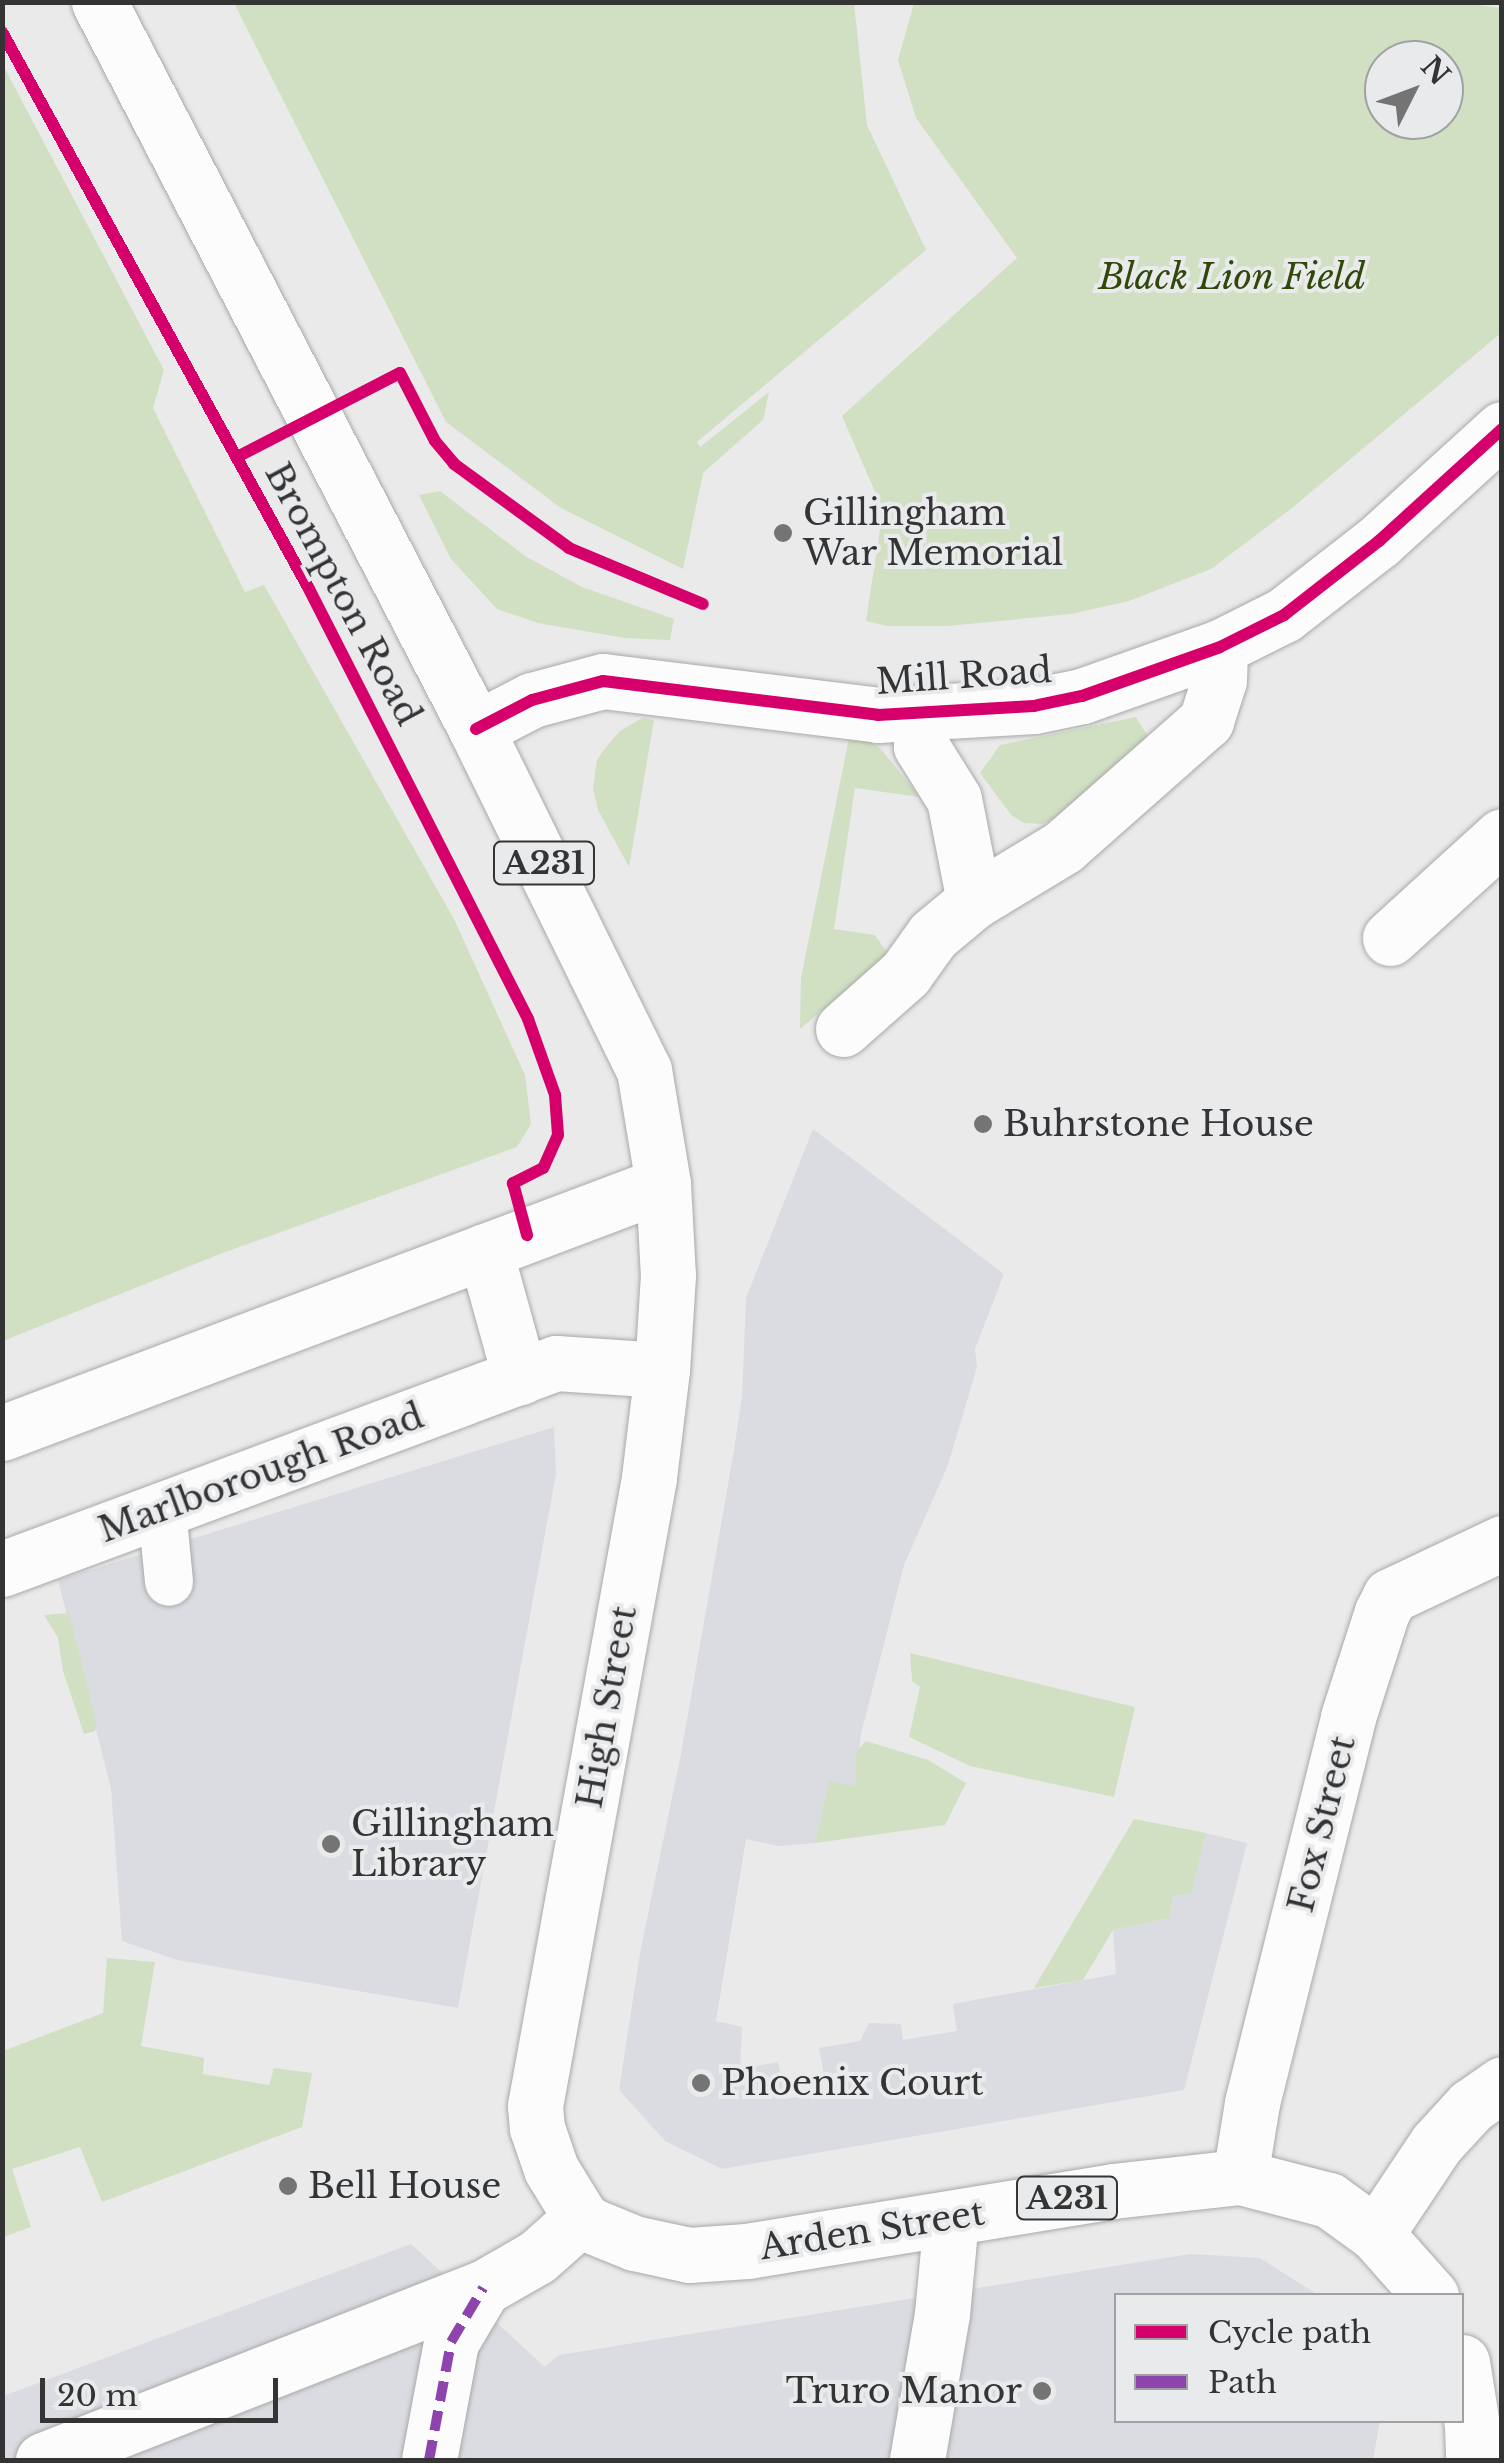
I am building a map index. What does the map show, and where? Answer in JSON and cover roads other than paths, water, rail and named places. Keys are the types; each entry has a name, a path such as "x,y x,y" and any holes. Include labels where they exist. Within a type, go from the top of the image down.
{"street":[{"name":"Brompton Road","path":"100,2 476,730 644,1070 663,1184"},
{"name":"Mill Road","path":"476,730 532,700 603,682 878,715 1034,706 1082,696 1220,646 1284,614 1379,541 1502,429"},
{"path":"843,1029 906,974 933,935 974,901 1063,847 1206,720 1218,680 1220,646"},
{"name":"Mill Road","path":"922,714 920,746 954,799 974,901"},
{"path":"1390,938 1502,836"},
{"path":"2,1433 663,1184"},
{"name":"High Street","path":"581,2218 551,2169 535,2106 649,1478 668,1275 663,1184"},
{"path":"486,1251 520,1377"},
{"name":"Marlborough Road","path":"2,1569 556,1363 662,1370"},
{"name":"Fox Street","path":"1240,2177 1252,2103 1339,1754 1382,1612 1390,1596 1502,1543"},
{"path":"1376,2234 1436,2144 1471,2106 1502,2084"},
{"name":"Arden Street","path":"581,2218 634,2243 689,2255 747,2250 1113,2190 1240,2177 1329,2200 1376,2234"},
{"path":"43,2460 483,2288 537,2257 581,2218"},
{"path":"916,2460 942,2314 951,2218"},
{"name":"A231","path":"1376,2234 1428,2293"},
{"path":"429,2460 451,2342 483,2288"},
{"path":"1464,2375 1473,2460"}],"lane":[{"path":"162,1510 169,1582"}],"place":[{"name":"Gillingham War Memorial","path":"783,533"},
{"name":"Buhrstone House","path":"983,1124"},
{"name":"Gillingham Library","path":"331,1844"},
{"name":"Phoenix Court","path":"701,2083"},
{"name":"Bell House","path":"288,2186"},
{"name":"Truro Manor","path":"1042,2391"}],"park label":[{"name":"Black Lion Field","path":"1232,277"}]}
